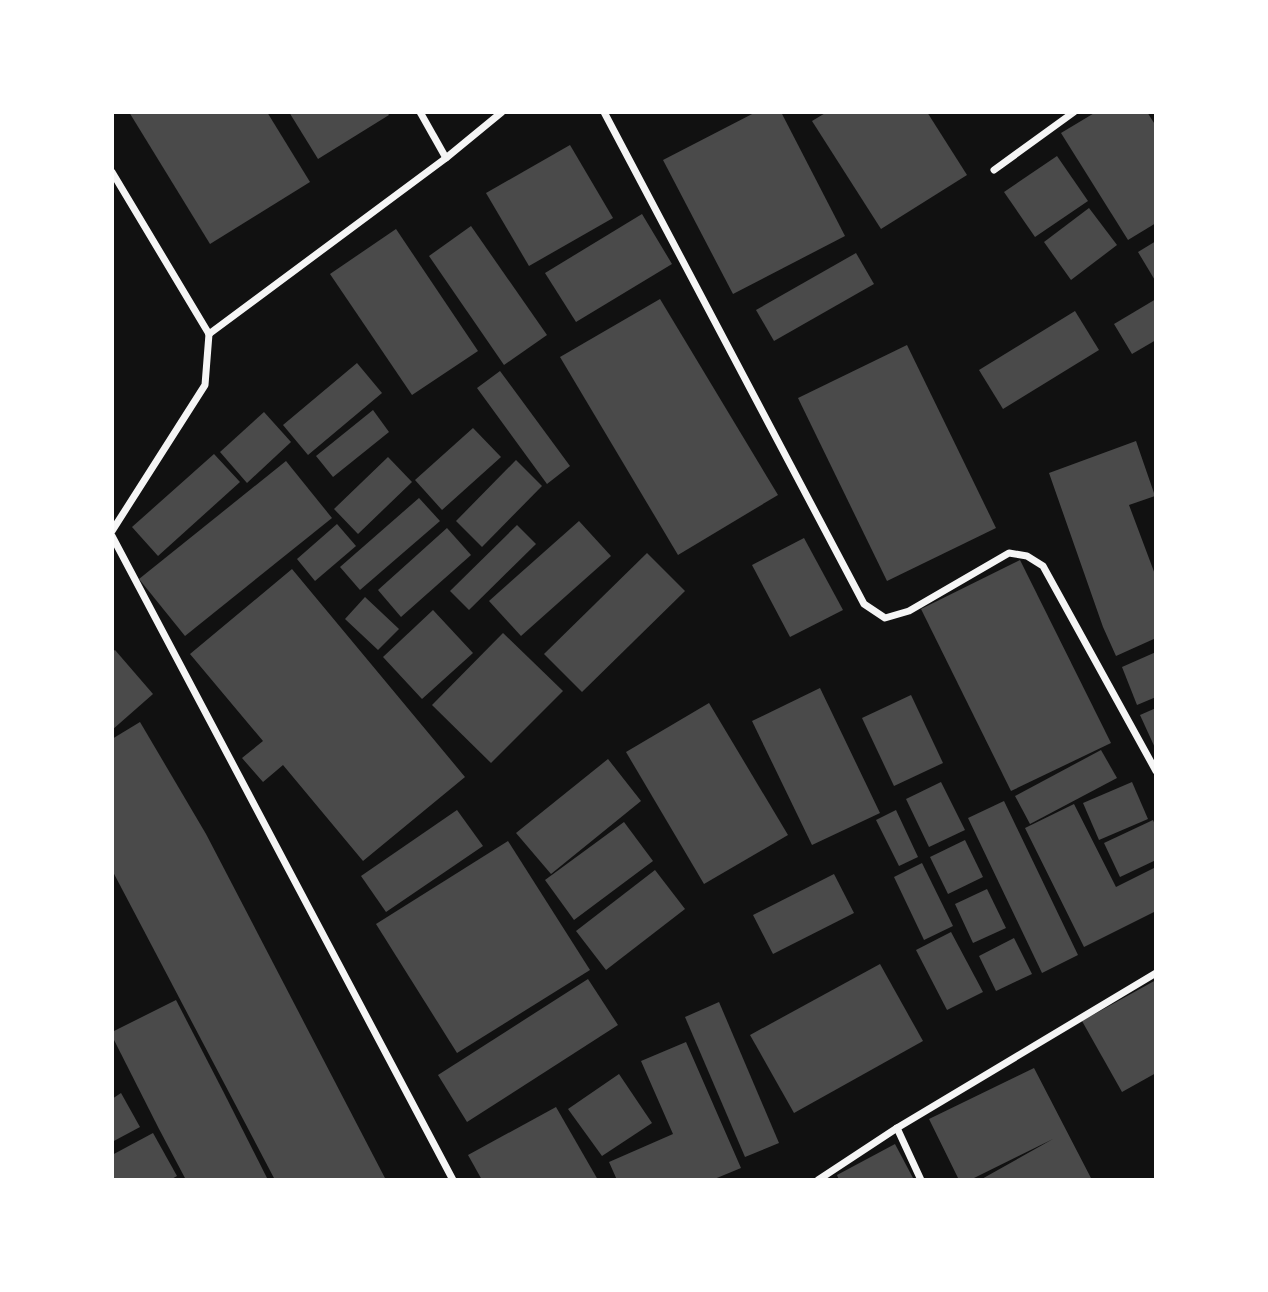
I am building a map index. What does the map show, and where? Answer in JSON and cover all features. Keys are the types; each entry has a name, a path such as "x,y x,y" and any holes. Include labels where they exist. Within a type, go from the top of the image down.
{"street":[{"path":"420,112 446,158"},
{"path":"209,334 446,158 502,112"},
{"path":"604,112 864,604 885,618 909,611 1009,553 1027,556 1043,566 1156,771"},
{"path":"994,170 1074,112"},
{"path":"112,172 209,334 205,385 112,534 453,1180"},
{"path":"818,1180 897,1128 1156,973"},
{"path":"897,1128 921,1180"}],"building":[{"path":"129,112 267,112 310,182 210,244"},
{"path":"289,112 387,112 389,115 318,159"},
{"path":"756,112 781,112 845,236 733,294 663,160"},
{"path":"827,112 927,112 967,175 881,229 812,121"},
{"path":"1096,112 1147,112 1156,126 1156,223 1128,240 1061,133"},
{"path":"570,145 613,218 529,266 486,193"},
{"path":"1057,156 1088,201 1035,237 1004,192"},
{"path":"1089,208 1117,245 1071,280 1044,242"},
{"path":"642,214 672,264 576,322 545,273"},
{"path":"471,226 547,335 504,365 429,256"},
{"path":"396,229 478,351 412,395 330,274"},
{"path":"1156,241 1156,282 1138,252"},
{"path":"856,253 874,284 774,341 756,310"},
{"path":"660,299 778,495 678,555 560,357"},
{"path":"1156,299 1156,340 1132,354 1114,324"},
{"path":"1075,311 1099,350 1003,409 979,370"},
{"path":"907,345 996,528 887,581 798,398"},
{"path":"357,363 382,393 308,455 283,425"},
{"path":"500,371 570,466 547,484 477,388"},
{"path":"373,410 389,432 333,477 316,456"},
{"path":"264,412 291,442 247,483 220,452"},
{"path":"473,428 501,457 442,510 415,480"},
{"path":"1136,441 1155,496 1129,505 1156,577 1156,638 1116,656 1103,627 1049,473"},
{"path":"214,454 240,482 158,556 132,527"},
{"path":"388,457 412,482 358,534 334,509"},
{"path":"516,460 542,486 482,547 456,521"},
{"path":"286,461 332,518 185,636 139,579"},
{"path":"419,498 440,521 360,590 340,567"},
{"path":"579,521 611,556 521,636 489,601"},
{"path":"337,524 356,546 315,581 297,559"},
{"path":"517,525 536,544 469,610 450,591"},
{"path":"447,528 471,555 401,617 378,590"},
{"path":"804,538 843,610 790,637 752,565"},
{"path":"647,553 685,591 582,692 544,654"},
{"path":"1020,560 1111,743 1011,791 921,609"},
{"path":"292,569 465,777 363,861 283,765 263,782 242,758 263,741 190,654"},
{"path":"365,597 399,629 378,650 345,619"},
{"path":"433,610 473,653 422,699 383,657"},
{"path":"503,633 563,691 491,763 432,705"},
{"path":"115,650 153,694 112,730 112,652"},
{"path":"1156,652 1156,697 1137,705 1122,667"},
{"path":"820,688 880,813 812,845 752,721"},
{"path":"911,695 943,763 894,786 862,718"},
{"path":"709,703 788,835 704,884 626,752"},
{"path":"1156,708 1156,750 1140,715"},
{"path":"140,722 206,834 386,1180 275,1180 112,870 112,739"},
{"path":"1101,750 1117,778 1030,824 1015,796"},
{"path":"608,759 641,801 551,874 516,833"},
{"path":"941,782 965,830 929,847 906,799"},
{"path":"1132,782 1148,819 1099,840 1083,803"},
{"path":"1004,801 1078,955 1042,973 968,818"},
{"path":"1074,804 1116,887 1156,867 1156,911 1084,947 1025,828"},
{"path":"457,810 483,846 386,912 361,876"},
{"path":"896,810 918,857 899,866 876,820"},
{"path":"1153,820 1156,827 1156,860 1120,877 1104,843"},
{"path":"624,822 653,861 574,920 545,880"},
{"path":"965,840 983,877 948,894 930,857"},
{"path":"508,841 590,970 457,1053 376,924"},
{"path":"922,863 953,926 924,940 894,877"},
{"path":"655,870 685,909 606,970 576,931"},
{"path":"834,874 854,913 773,954 753,915"},
{"path":"987,889 1006,928 973,943 955,904"},
{"path":"951,932 983,992 947,1010 916,950"},
{"path":"1014,938 1032,974 996,991 979,956"},
{"path":"880,964 923,1041 794,1113 750,1035"},
{"path":"588,979 618,1025 467,1122 438,1075"},
{"path":"1156,980 1156,1073 1122,1092 1082,1021"},
{"path":"176,1000 268,1180 186,1180 158,1127 112,1032"},
{"path":"719,1002 779,1143 745,1157 685,1017"},
{"path":"686,1042 741,1168 712,1180 617,1180 609,1162 673,1134 641,1061"},
{"path":"1034,1068 1092,1180 980,1180 1053,1139 970,1180 959,1180 929,1119"},
{"path":"619,1074 652,1123 602,1156 568,1109"},
{"path":"121,1093 140,1127 112,1142 112,1099"},
{"path":"556,1107 598,1180 482,1180 468,1155"},
{"path":"153,1133 177,1176 170,1180 112,1180 112,1155"},
{"path":"895,1144 913,1178 839,1180 837,1175"}]}
